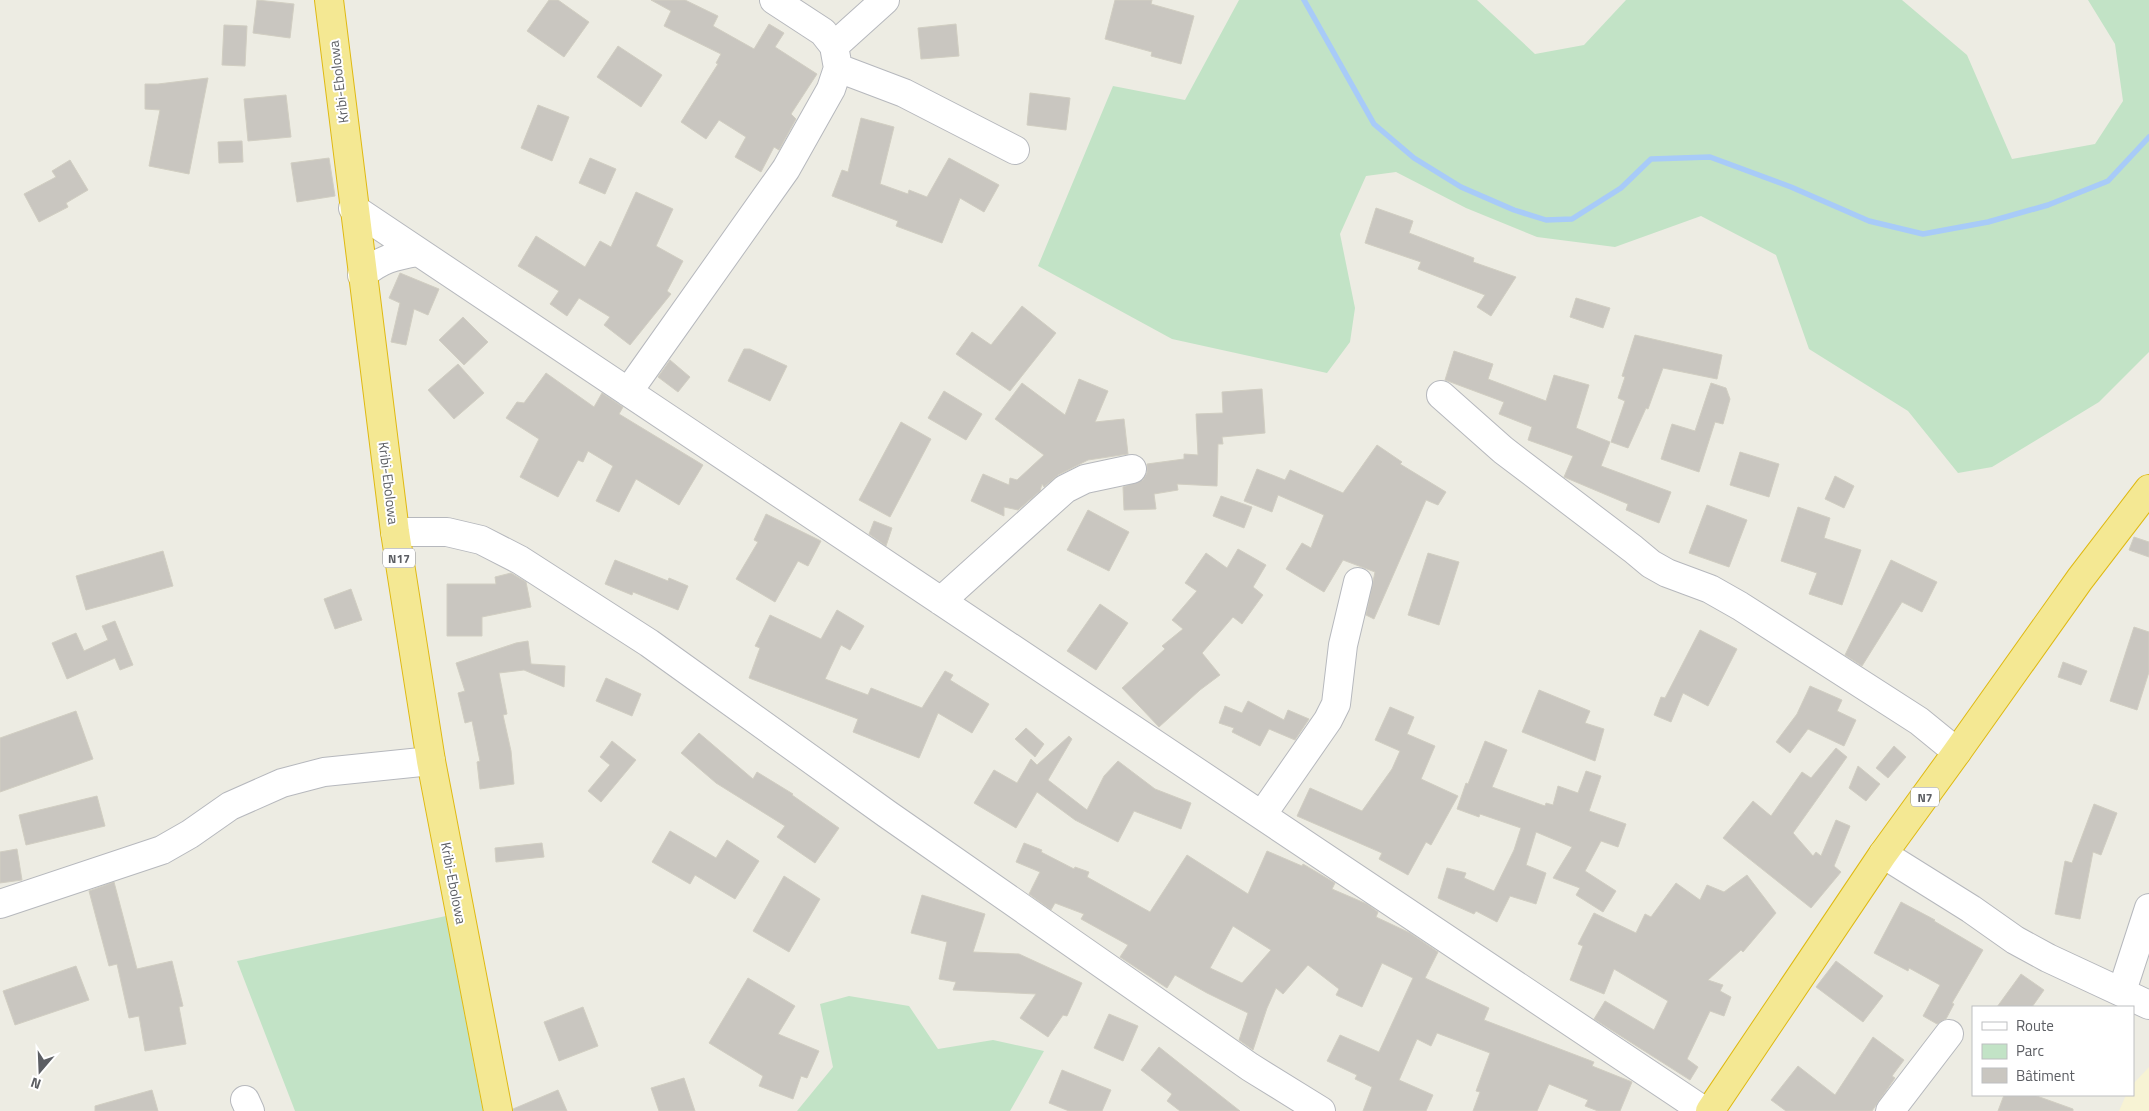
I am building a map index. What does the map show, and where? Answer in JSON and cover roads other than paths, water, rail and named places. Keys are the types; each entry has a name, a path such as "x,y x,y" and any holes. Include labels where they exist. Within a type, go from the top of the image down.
{"highway":[{"name":"Kribi-Ebolowa","path":"329,0 353,208 395,532 431,761 498,1111"},
{"name":"N7","path":"1710,1111 1883,854 1958,752 2080,579 2149,489"}],"street":[{"path":"774,0 823,32 836,57 1015,150"},
{"path":"628,392 786,169 831,89 836,57 885,0"},
{"path":"353,208 1704,1111"},
{"path":"362,275 377,262 393,256 418,252"},
{"path":"1441,394 1504,450 1650,564 1710,589 1740,606 1919,721 1958,752"},
{"path":"941,601 1065,489 1085,478 1132,469"},
{"path":"395,532 447,532 481,540 520,560 649,643 887,814 1145,994 1250,1067 1321,1111"},
{"path":"1262,815 1328,720 1336,704 1343,645 1358,582"},
{"path":"0,904 162,850 190,834 230,806 282,784 324,772 431,761"},
{"path":"1883,854 1971,909 2016,940 2048,958 2149,1005"},
{"path":"2122,991 2149,908"},
{"path":"1890,1111 1948,1034"}],"waterway":[{"path":"1304,0 1374,124 1414,158 1461,187 1514,210 1546,220 1572,219 1621,188 1651,159 1710,157 1791,187 1869,221 1923,234 1988,222 2048,205 2108,181 2149,137"}]}
